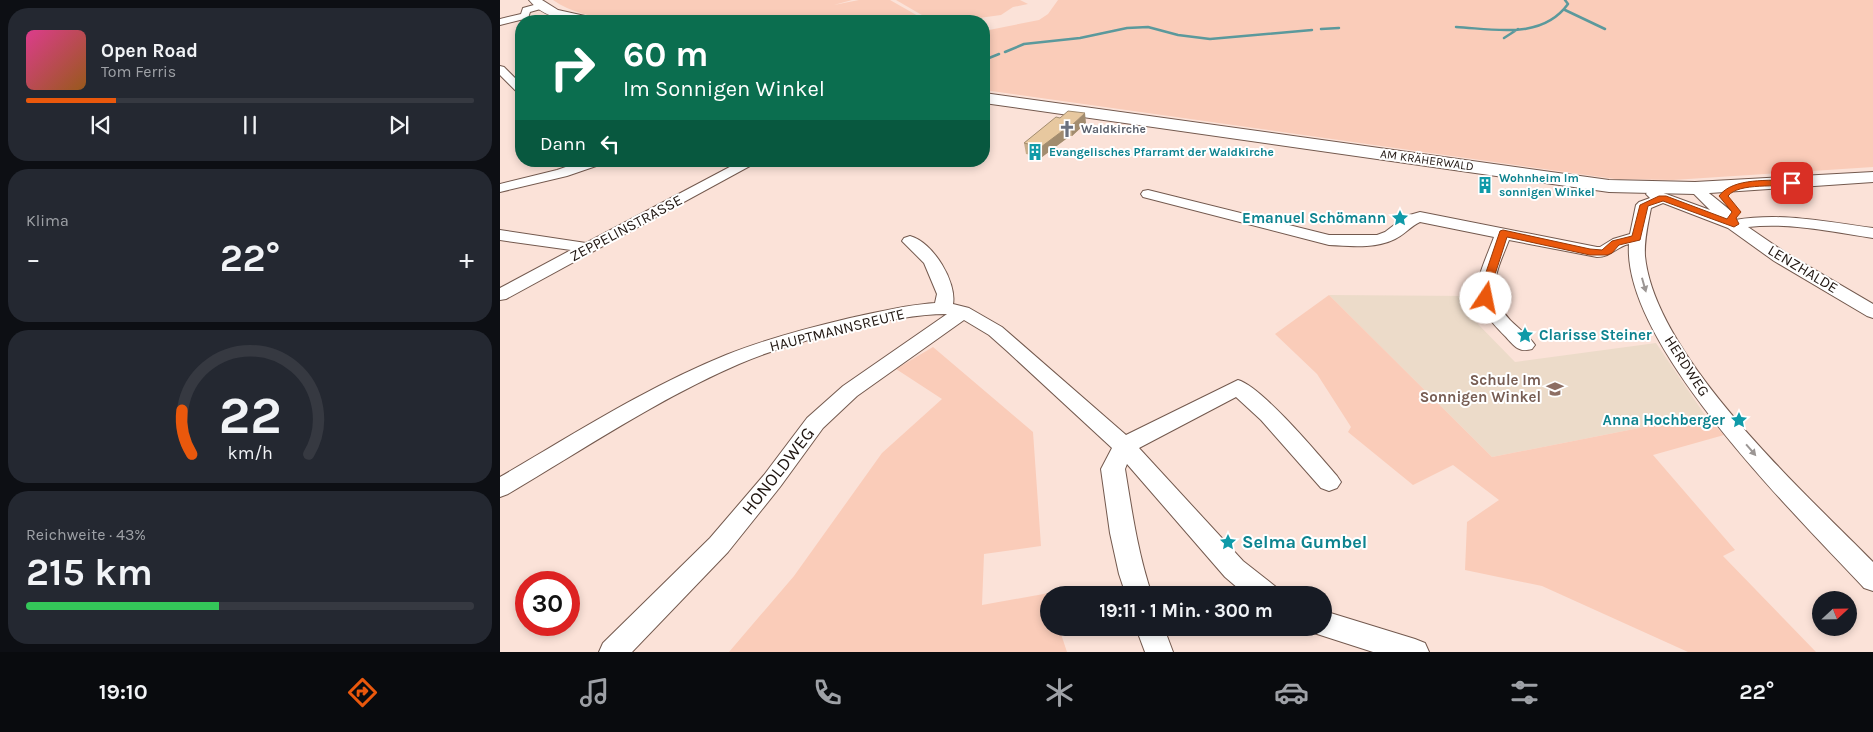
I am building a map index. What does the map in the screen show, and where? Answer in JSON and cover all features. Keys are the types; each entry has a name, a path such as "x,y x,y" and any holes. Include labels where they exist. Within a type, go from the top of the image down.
{"main road":[{"path":"538,3 553,12 565,15"},
{"name":"AM KRÄHERWALD","path":"990,99 1663,193 1695,188 1873,176"}],"street":[{"path":"525,15 526,10 538,3"},
{"path":"500,22 515,18"},
{"path":"500,69 515,81"},
{"path":"529,181 537,167"},
{"path":"500,188 577,167"},
{"name":"ZEPPELINSTRASSE","path":"500,294 741,167"},
{"path":"1743,186 1727,191 1723,196 1736,212 1733,221 1785,222 1873,233"},
{"name":"LENZHALDE","path":"1695,188 1715,207 1780,257 1873,312"},
{"name":"LENZHALDE","path":"1663,193 1733,221"},
{"name":"HERDWEG","path":"1663,193 1644,205 1637,238 1638,264 1653,311 1678,356 1715,408 1760,461 1873,580"},
{"path":"1148,194 1329,240 1354,242 1381,238 1390,235 1412,218 1420,217 1590,252 1603,253 1616,243 1637,238"},
{"path":"1503,233 1486,287 1486,298 1492,310 1525,345"},
{"path":"500,235 588,248"},
{"path":"910,241 932,261 953,310 985,324 1007,340 1124,446 1234,569 1255,586"},
{"name":"HAUPTMANNSREUTE","path":"500,488 676,385 733,359 778,343 905,312 953,310"},
{"name":"HONOLDWEG","path":"613,652 719,545 772,481 815,423 850,391 953,310"},
{"path":"1136,586 1123,533 1113,469 1124,446 1238,387 1269,415 1329,482"},
{"path":"1332,626 1415,652"},
{"path":"1153,636 1160,652"}],"shaded area":[{"path":"553,0 852,0 834,5 859,0 890,0 916,15 589,15"},
{"path":"896,0 1020,0 1028,4 1013,7 1001,15 990,16 922,15"},
{"path":"1058,0 1873,0 1873,167 1673,180 1615,179 990,91 990,30 1039,20 1048,14"},
{"name":"Schule Im Sonnigen Winkel","path":"1329,295 1470,296 1467,305 1475,321 1515,362 1656,343 1705,415 1492,457"},
{"path":"1329,295 1492,457 1705,415 1724,435 1653,455 1735,550 1723,556 1816,652 1688,652 1542,586 1465,570 1467,522 1499,500 1453,465 1413,485 1348,432 1351,427 1317,374 1275,334"},
{"path":"933,347 1033,432 1041,546 984,554 982,605 1040,595 1040,636 1062,636 1067,652 729,652 794,576 882,453 942,399 896,369"}],"building":[{"path":"1068,111 1085,113 1071,126 1041,147 1024,143 1056,117 1060,118"}],"waterway":[{"path":"1516,30 1531,28 1545,23 1568,4 1565,0"},
{"path":"1565,10 1605,29"},
{"path":"1005,52 1024,44 1080,38 1127,28 1148,27 1178,35 1210,39 1312,30"},
{"path":"1456,27 1516,30"},
{"path":"1321,29 1339,28"},
{"path":"1504,38 1516,30"},
{"path":"990,58 999,54"}],"place":[{"name":"Waldkirche","path":"1067,129"},
{"name":"Evangelisches Pfarramt der Waldkirche","path":"1035,152"},
{"name":"Wohnheim Im sonnigen Winkel","path":"1485,185"},
{"name":"Emanuel Schömann","path":"1400,218"},
{"name":"Clarisse Steiner","path":"1525,335"},
{"name":"Schule Im Sonnigen Winkel","path":"1555,389"},
{"name":"Anna Hochberger","path":"1739,420"},
{"name":"Selma Gumbel","path":"1228,542"}],"route":[{"path":"1486,298 1486,287 1503,233 1590,252 1603,253 1616,243 1637,238 1644,205 1663,198 1734,224 1732,218 1736,212 1723,196 1727,191 1743,186 1792,183"}]}
